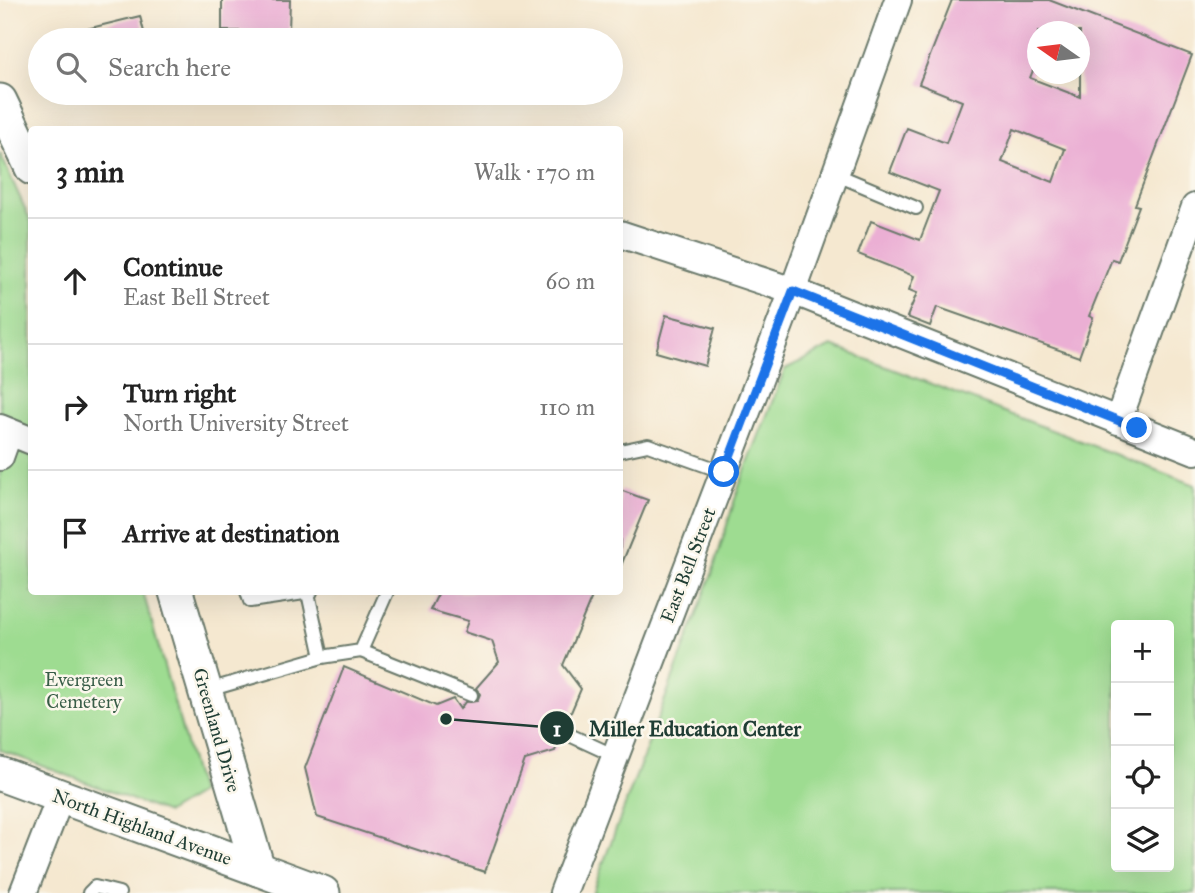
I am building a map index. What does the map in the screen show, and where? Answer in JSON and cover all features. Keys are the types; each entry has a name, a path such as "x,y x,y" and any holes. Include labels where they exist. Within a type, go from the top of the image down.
{"street":[{"name":"East Bell Street","path":"563,893 793,291 898,0"},
{"path":"4,118 28,162"},
{"path":"1118,421 1195,207"},
{"path":"623,235 793,291 1195,451"},
{"path":"0,457 13,434"},
{"name":"Greenland Drive","path":"177,595 258,869"},
{"name":"North Highland Avenue","path":"0,774 323,893"},
{"path":"23,893 60,798"}],"lane":[{"path":"835,174 916,208"},
{"path":"623,450 648,445 724,472"},
{"path":"248,595 250,601 290,595"},
{"path":"311,595 321,657"},
{"path":"361,651 386,595"},
{"path":"205,691 321,657 361,651 471,695"},
{"path":"563,732 615,756"},
{"path":"89,893 95,887 119,893"}],"green space":[{"name":"Evergreen Cemetery","path":"0,153 28,215 28,595 144,595 200,793 167,813 0,750"},
{"path":"832,346 1195,485 1195,893 592,893 712,574 738,489 785,369"}],"building":[{"path":"222,0 290,0 289,28 222,28"},
{"path":"952,0 1049,0 1192,55 1135,205 1139,206 1118,261 1112,259 1089,316 1093,318 1079,357 937,307 930,326 907,317 917,293 909,290 914,276 858,254 871,221 920,240 939,191 890,172 907,128 946,143 962,101 919,84","holes":["1014,129 1065,149 1053,182 1002,162"]},
{"path":"140,16 143,28 91,28"},
{"path":"666,315 715,328 705,366 656,352"},
{"path":"623,491 648,500 623,561"},
{"path":"438,595 593,595 563,665 581,689 566,724 555,729 559,740 555,751 525,760 485,872 317,817 305,768 344,667 436,706 453,699 460,709 465,702 477,701 480,694 476,688 499,662 492,641 464,632 468,621 430,610"}],"place":[{"name":"Miller Education Center","path":"446,719"}],"route":[{"path":"724,472 793,291 1137,428"}]}
